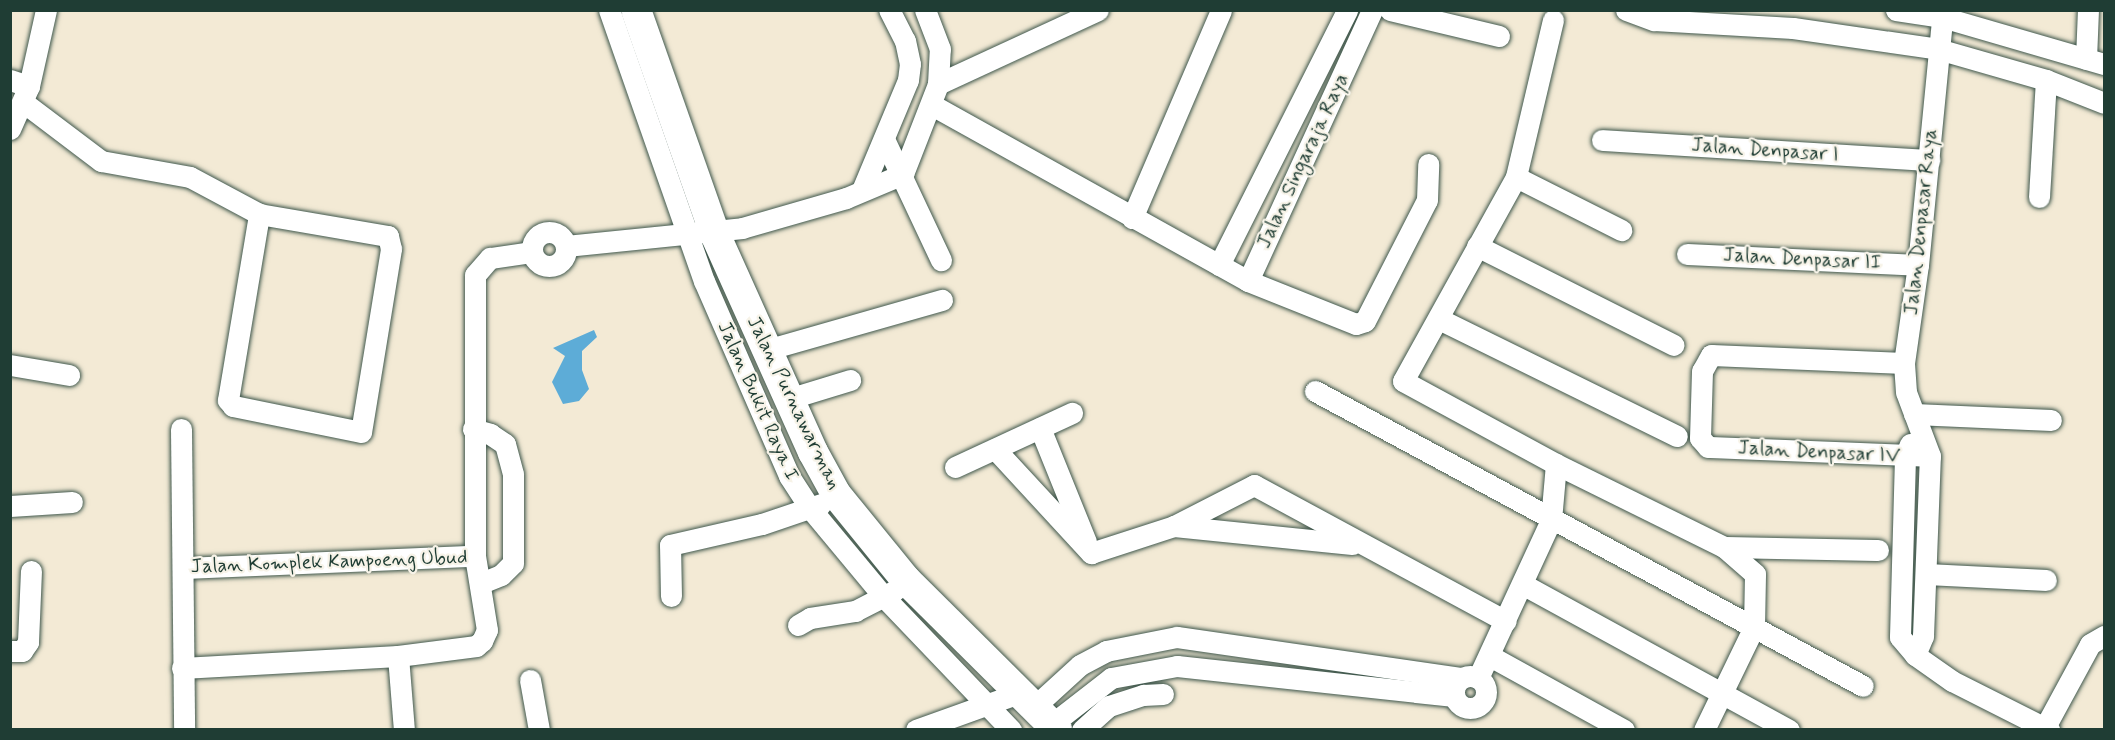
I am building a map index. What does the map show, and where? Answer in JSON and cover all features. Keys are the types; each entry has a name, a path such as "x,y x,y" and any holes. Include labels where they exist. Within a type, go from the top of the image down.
{"street":[{"path":"10,129 46,10"},
{"path":"609,10 638,51"},
{"name":"Jalan Purnawarman","path":"636,10 638,51 702,235 768,352 788,399 823,502 895,589 1021,708"},
{"path":"862,190 908,80 910,64 904,41 889,10"},
{"path":"702,235 846,198 903,174 935,94 940,49 925,10"},
{"path":"935,94 1098,10"},
{"path":"1132,218 1221,10"},
{"name":"Jalan Singaraja Raya","path":"1219,265 1347,10"},
{"name":"Jalan Singaraja Raya","path":"1248,281 1372,10"},
{"path":"1389,10 1499,36"},
{"path":"1626,10 1654,20 1793,28 1938,49 2046,80 2104,103"},
{"path":"1896,10 1942,14 2096,62 2088,10"},
{"name":"Jalan Denpasar Raya","path":"1915,655 1923,636 1930,456 1906,392 1904,363 1918,265 1942,14"},
{"path":"1553,20 1515,177 1404,381 1556,464 1724,547 1755,574"},
{"path":"2039,197 2046,80"},
{"path":"21,89 101,161 190,177 259,214 388,236 391,249 361,432 233,406 228,400 259,214"},
{"path":"935,94 1132,218 1248,281 1362,324 1427,200 1428,164"},
{"path":"884,139 903,174 941,260"},
{"name":"Jalan Denpasar I","path":"1602,140 1929,160"},
{"path":"1276,152 1301,165"},
{"path":"1515,177 1621,230"},
{"name":"Jalan Komplek Kampoeng Ubud","path":"182,668 398,656 476,646 487,630 475,556 473,429 475,275 490,258 531,252 536,262 546,267 557,265 565,257 566,246 702,235"},
{"name":"Jalan Bukit Raya I","path":"702,235 704,281 771,440 823,502"},
{"path":"1477,246 1674,345"},
{"name":"Jalan Denpasar II","path":"1687,254 1918,265"},
{"path":"741,365 768,352 942,300"},
{"path":"1438,318 1677,436"},
{"name":"Jalan Denpasar IV","path":"1904,363 1712,355 1702,371 1700,438 1708,447 1905,457 1930,456"},
{"path":"10,365 69,375"},
{"path":"788,399 850,380"},
{"path":"1315,390 1551,520 1863,686"},
{"path":"956,467 1072,413"},
{"path":"2051,420 1915,420 1905,457 1900,637 1915,655 1952,681 2047,728 2090,644 2104,636"},
{"path":"1040,428 1091,553"},
{"path":"181,429 184,729"},
{"path":"473,429 490,434 505,444 513,474 513,563 501,575 481,583"},
{"path":"995,449 1091,553"},
{"path":"929,727 1021,708 1111,678 1178,666 1310,678 1464,684 1490,656 1524,585 1551,520 1556,464"},
{"path":"1091,553 1174,526 1254,485 1506,621"},
{"path":"10,506 72,502"},
{"path":"671,596 670,545 762,524 823,502"},
{"path":"1174,526 1362,545"},
{"path":"1724,547 1878,550"},
{"path":"1704,729 1723,695 1754,627 1755,574 1782,548"},
{"name":"Jalan Komplek Kampoeng Ubud","path":"183,568 475,556"},
{"path":"10,651 22,651 28,642 31,571"},
{"path":"1927,574 2046,580"},
{"path":"1524,585 1789,729"},
{"path":"798,625 810,618 855,611 895,589"},
{"path":"1178,637 1178,666"},
{"path":"1011,729 1021,708 1080,665 1106,651 1178,637 1313,654 1464,684"},
{"path":"1310,678 1313,654"},
{"path":"398,656 404,729"},
{"path":"1490,656 1624,729"},
{"path":"530,680 539,729"},
{"path":"1082,729 1109,706 1143,695 1163,694"}],"water":[{"path":"594,330 597,337 582,351 582,370 589,389 579,401 563,404 552,382 565,356 553,348"}]}
